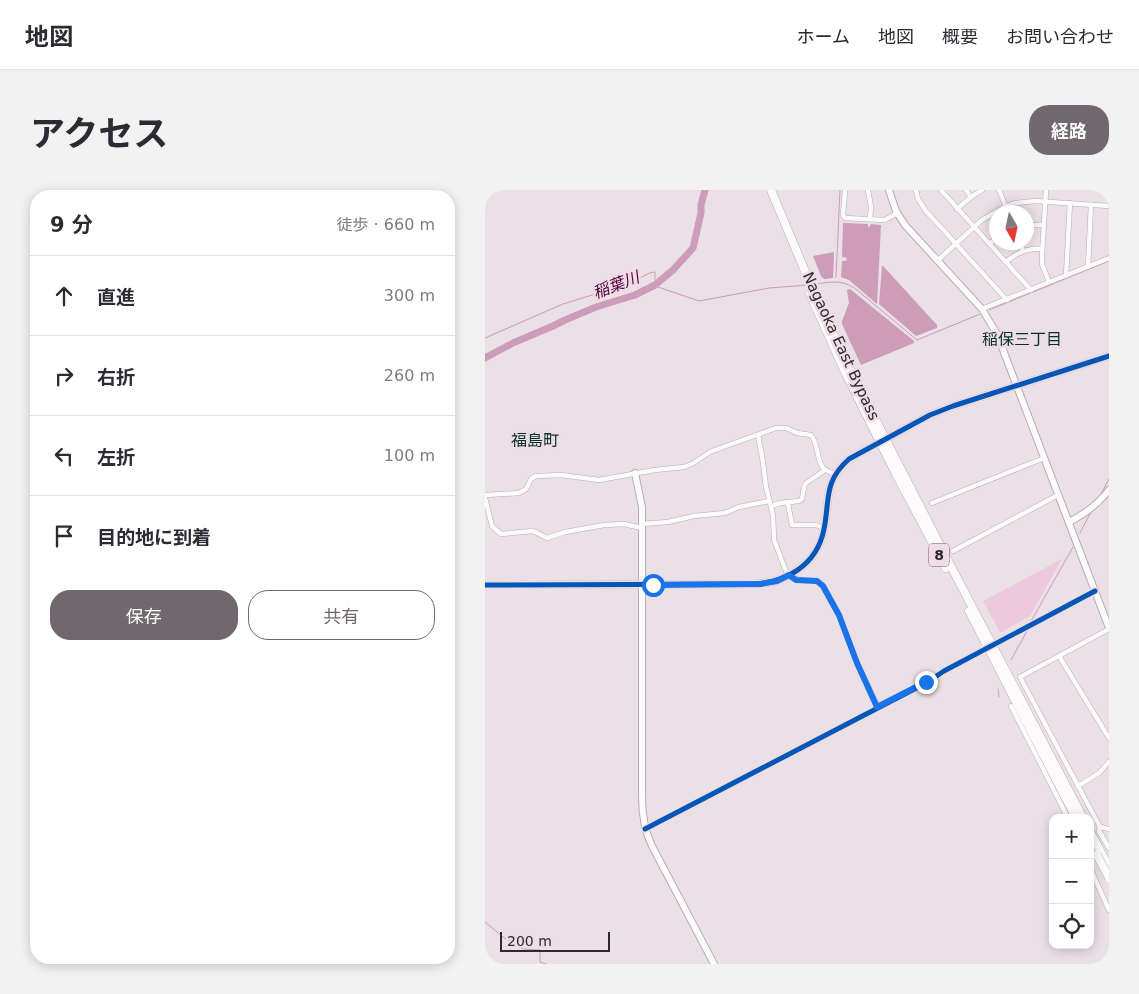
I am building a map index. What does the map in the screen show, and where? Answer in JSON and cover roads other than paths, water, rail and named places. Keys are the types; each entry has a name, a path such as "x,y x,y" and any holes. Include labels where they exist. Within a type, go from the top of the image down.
{"highway":[{"name":"Nagaoka East Bypass","path":"767,190 846,374 1081,814"},
{"name":"Nagaoka East Bypass","path":"771,190 806,280"},
{"name":"Nagaoka East Bypass","path":"883,441 1074,814"},
{"path":"1094,842 1109,878"},
{"path":"1094,848 1109,867"}],"street":[{"path":"845,190 844,217 885,220 897,213"},
{"path":"868,190 871,207 870,219"},
{"path":"889,190 897,213 909,230 982,309 997,334 1109,628 1020,676 1100,827 1099,832 1109,848"},
{"path":"916,190 918,199 926,211 1007,300"},
{"path":"941,190 989,244"},
{"path":"966,190 971,197"},
{"path":"957,209 982,190"},
{"path":"999,190 1006,205"},
{"path":"1045,190 1042,264 1049,282"},
{"path":"1011,205 1025,202 1045,202 1109,206"},
{"path":"1067,276 1069,203"},
{"path":"1088,267 1091,204"},
{"path":"937,261 989,215"},
{"path":"1034,225 1043,225"},
{"path":"1034,248 1042,249"},
{"path":"995,250 1031,290"},
{"path":"1006,262 1023,250"},
{"path":"982,309 1109,258"},
{"path":"485,585 761,584 777,581 805,563 814,552 823,536 828,494 835,474 849,459 930,415 1109,356"},
{"path":"825,470 806,483 802,499 799,501 739,507 725,514 694,516 642,526 624,524 604,525 565,532 547,538 533,530 501,534 491,526 485,497 519,493 526,489 531,479 536,476 561,475 599,480 684,467 716,450 779,428 811,435 815,439 821,463 825,470 835,474"},
{"path":"758,435 765,487 773,518 774,540 786,571 796,580 817,581 823,586 839,615 857,663 877,707"},
{"path":"932,503 1044,458"},
{"path":"635,473 642,526 642,796 645,829 652,846 715,964"},
{"path":"1069,522 1094,506 1109,490"},
{"path":"953,551 1058,495"},
{"path":"788,503 792,525 816,525 824,528"},
{"path":"996,644 1095,591"},
{"path":"645,829 981,652"},
{"path":"1059,656 1109,738"},
{"path":"1011,706 1066,814"},
{"path":"1078,786 1099,773 1109,762"},
{"path":"1100,827 1109,830"},
{"path":"1094,872 1097,875 1109,910"}],"waterway":[{"name":"稲葉川","path":"485,358 513,343 565,320 596,307 635,295 655,285 673,270 693,248 705,190"},
{"path":"836,277 840,190"},
{"path":"989,310 1109,261"},
{"path":"485,338 563,304 631,283 652,272 655,272 655,285 658,287 699,301 769,288 809,285"},
{"path":"815,284 837,282 847,284 857,290 917,340 980,314"},
{"path":"1100,496 1109,479"},
{"path":"1080,533 1092,510"},
{"path":"1030,623 1073,547"},
{"path":"1011,660 1027,631"},
{"path":"998,689 999,697"},
{"path":"485,922 503,937 523,949 540,950 540,962 546,964"},
{"name":"稲葉川","path":"485,961 488,964"}],"district":[{"name":"稲保三丁目","path":"1022,339"},
{"name":"福島町","path":"535,440"}]}
